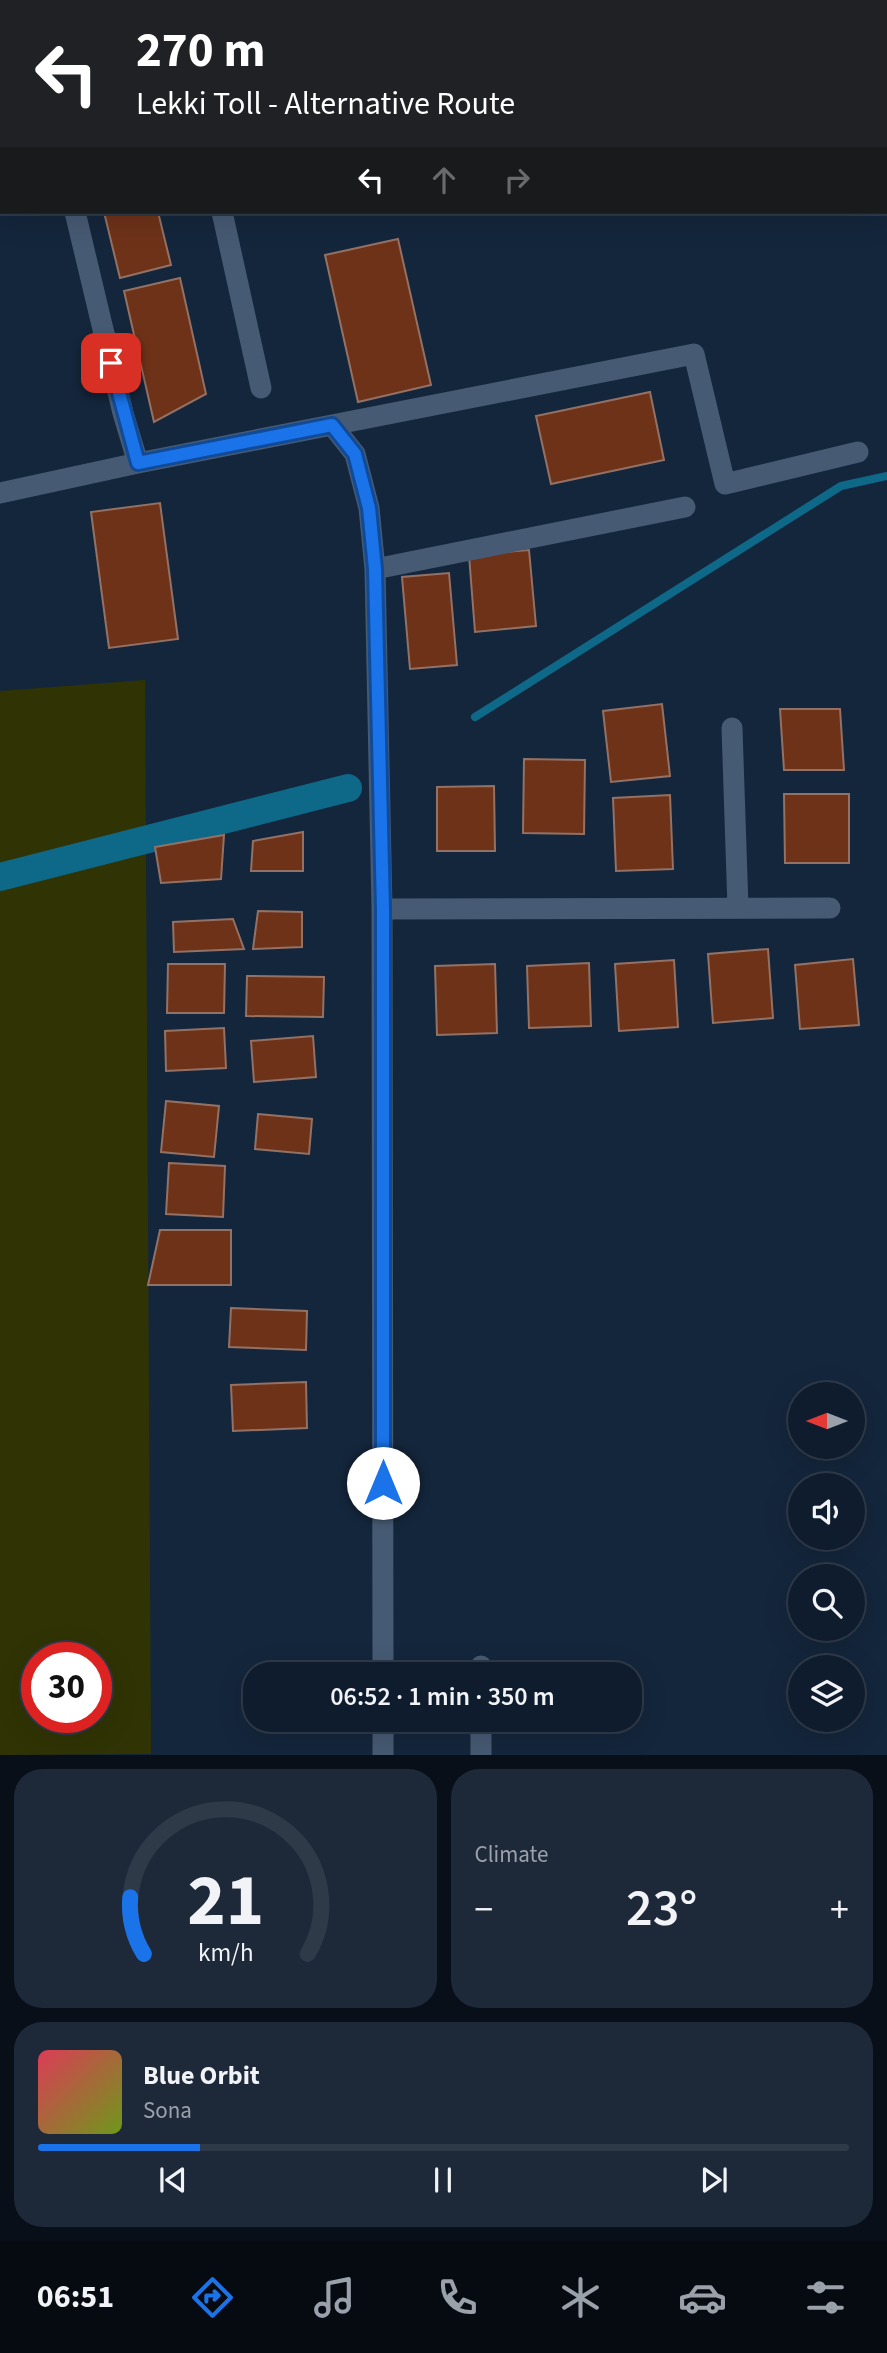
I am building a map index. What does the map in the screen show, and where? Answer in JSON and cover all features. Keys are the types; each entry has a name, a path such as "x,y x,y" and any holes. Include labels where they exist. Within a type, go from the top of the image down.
{"street":[{"path":"75,214 123,413 138,463"},
{"path":"222,214 261,388"},
{"path":"0,493 138,463 694,354 724,484 858,452"},
{"path":"332,425 355,454 369,508 375,569 383,909 383,1662"},
{"path":"375,569 685,507"},
{"path":"732,728 738,908"},
{"path":"383,909 830,908"},
{"path":"383,1732 383,1755"},
{"path":"481,1732 481,1755"}],"green space":[{"path":"145,680 151,1754 0,1755 0,691"}],"building":[{"path":"104,214 158,214 171,265 120,278"},
{"path":"398,239 431,385 358,402 325,255"},
{"path":"180,278 206,394 154,422 124,291"},
{"path":"650,392 664,460 551,484 536,416"},
{"path":"160,503 178,639 109,648 91,512"},
{"path":"529,550 536,626 475,632 469,555"},
{"path":"449,573 457,665 410,669 402,577"},
{"path":"662,704 670,776 611,782 603,711"},
{"path":"780,709 840,709 844,770 784,770"},
{"path":"524,759 585,760 584,834 523,833"},
{"path":"494,786 495,851 437,851 437,787"},
{"path":"784,794 849,794 849,863 785,863"},
{"path":"670,795 673,869 616,871 613,798"},
{"path":"303,832 303,871 251,871 253,841"},
{"path":"224,835 221,879 161,883 155,847"},
{"path":"258,911 302,912 302,947 253,949"},
{"path":"233,919 244,949 174,952 173,922"},
{"path":"768,949 773,1018 713,1023 708,954"},
{"path":"853,959 859,1025 800,1029 795,965"},
{"path":"674,960 678,1027 619,1031 615,964"},
{"path":"589,963 591,1026 529,1028 527,966"},
{"path":"168,964 225,964 224,1013 167,1013"},
{"path":"495,964 497,1033 437,1035 435,966"},
{"path":"247,976 324,977 323,1017 246,1016"},
{"path":"224,1028 226,1068 166,1071 165,1031"},
{"path":"313,1036 316,1077 254,1082 251,1041"},
{"path":"166,1101 219,1106 214,1157 161,1152"},
{"path":"258,1114 312,1119 309,1154 255,1149"},
{"path":"169,1163 225,1166 223,1217 166,1214"},
{"path":"160,1230 231,1230 231,1285 148,1285"},
{"path":"231,1308 307,1311 306,1350 229,1347"},
{"path":"306,1382 307,1428 233,1431 231,1385"}],"waterway":[{"path":"475,717 841,486 887,476"},
{"path":"0,877 348,788"}],"route":[{"path":"111,363 138,463 332,425 355,454 369,508 375,569 383,909 383,1483"}]}
